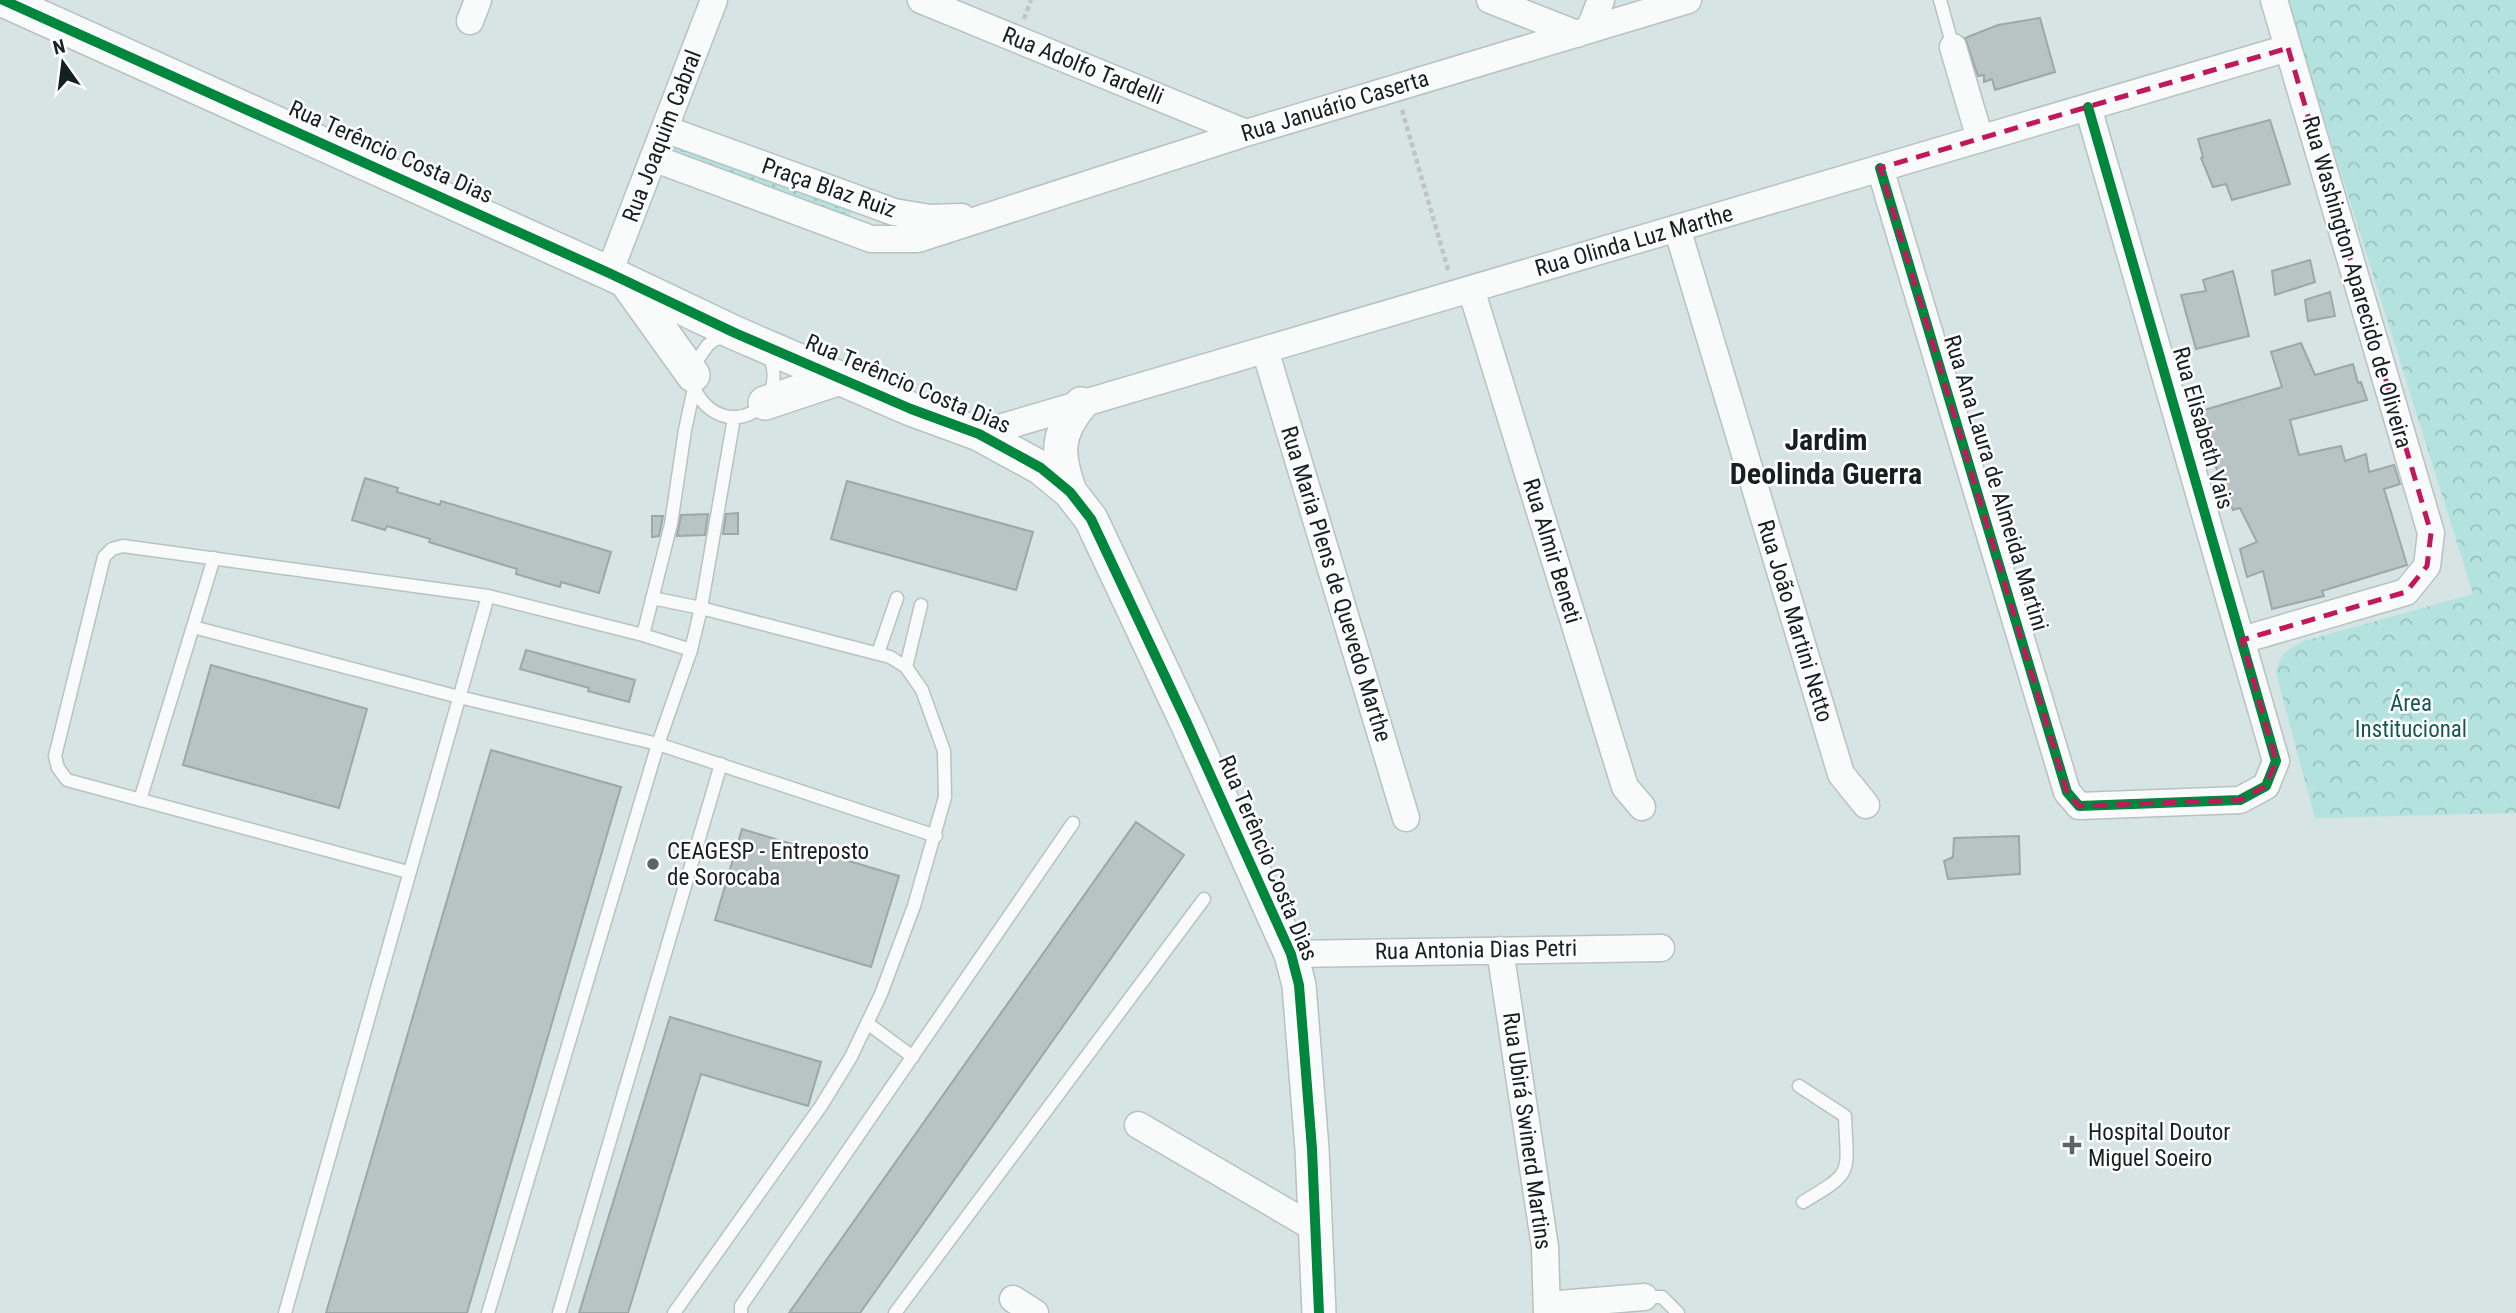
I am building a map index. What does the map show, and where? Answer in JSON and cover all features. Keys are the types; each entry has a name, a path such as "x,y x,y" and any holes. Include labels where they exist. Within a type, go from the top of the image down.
{"street":[{"name":"Rua Terêncio Costa Dias","path":"3,0 617,277 750,340 911,409 979,434 1041,468 1070,492 1091,519 1291,954 1299,985 1312,1149 1319,1313"},
{"path":"50,0 61,17 80,33"},
{"name":"Rua Joaquim Cabral","path":"617,277 653,158 715,0"},
{"name":"Rua Adolfo Tardelli","path":"921,0 1246,133"},
{"path":"1490,0 1583,32 1601,0"},
{"name":"Rua Januário Caserta","path":"985,216 1246,133 1688,0"},
{"name":"Rua Washington Aparecido de Oliveira","path":"2242,640 2406,592 2427,566 2431,533 2274,0"},
{"path":"1953,47 1980,139"},
{"name":"Rua Olinda Luz Marthe","path":"979,434 2288,48"},
{"name":"Rua Elisabeth Vais","path":"2088,107 2276,761"},
{"name":"Praça Blaz Ruiz","path":"665,129 894,212 930,218 985,216"},
{"name":"Praça Blaz Ruiz","path":"653,158 871,239 918,239 985,216"},
{"name":"Rua Ana Laura de Almeida Martini","path":"1880,169 2067,792 2079,806 2240,800 2266,786 2276,761"},
{"name":"Rua João Martini Netto","path":"1677,228 1841,774 1866,805"},
{"path":"617,277 694,382"},
{"name":"Rua Almir Beneti","path":"1463,291 1625,787 1642,807"},
{"name":"Rua Maria Plens de Quevedo Marthe","path":"1265,349 1406,818"},
{"path":"765,403 840,378"},
{"path":"1070,492 1060,445 1062,429 1081,404"},
{"name":"Rua Antonia Dias Petri","path":"1291,954 1661,948"},
{"name":"Rua Ubirá Swinerd Martins","path":"1500,950 1545,1247 1547,1309"},
{"path":"1138,1125 1316,1228"},
{"path":"1547,1309 1644,1297"},
{"path":"1013,1299 1035,1313"}],"lane":[{"path":"1940,0 1953,47"},
{"path":"643,635 671,524 696,362 707,346 715,340 750,340 775,375 774,388 765,403 747,416 734,418 709,410 700,401 694,382"},
{"path":"488,1313 658,744 691,650 701,608 734,418"},
{"path":"408,872 67,780 58,768 55,756 104,557 112,549 123,546 488,596 643,635 691,650"},
{"path":"141,800 214,558"},
{"path":"285,1313 488,596"},
{"path":"652,598 890,657 906,667 922,690 944,751 945,797 915,906 881,994 851,1057 821,1106 674,1313"},
{"path":"878,653 897,598"},
{"path":"906,667 921,605"},
{"path":"193,627 458,697 658,744 936,836"},
{"path":"559,1313 720,764"},
{"path":"741,1313 741,1306 1073,823"},
{"path":"895,1313 1204,899"},
{"path":"867,1023 913,1056"},
{"path":"1799,1086 1841,1111 1845,1116 1846,1129 1847,1166 1844,1175 1803,1202"},
{"path":"1644,1297 1662,1297 1678,1313"}],"path":[{"path":"1395,88 1463,291"}],"highlighted area":[{"path":"2288,48 2431,533 2427,566 2406,592 2242,640 2276,761 2266,786 2240,800 2079,806 2067,792 1880,168"}],"green space":[{"name":"Área Institucional","path":"2287,0 2516,0 2516,813 2315,818 2276,673 2282,657 2288,650 2304,641 2473,594"},
{"path":"672,144 852,211 848,220 671,156 669,149"}],"building":[{"path":"2040,18 2055,72 1995,90 1992,79 1984,82 1984,75 1978,76 1965,38 1998,25"},
{"path":"2270,120 2290,184 2232,200 2226,184 2213,187 2201,158 2203,157 2198,139"},
{"path":"2310,260 2315,282 2275,295 2272,271"},
{"path":"2233,271 2249,336 2196,349 2181,295 2206,291 2203,280"},
{"path":"2330,292 2335,316 2308,321 2305,300"},
{"path":"2301,343 2315,375 2353,364 2358,383 2361,382 2367,400 2290,420 2299,455 2341,446 2345,461 2366,454 2369,472 2394,465 2400,484 2384,489 2407,565 2322,591 2324,596 2272,609 2263,571 2247,577 2240,549 2257,542 2240,508 2233,510 2215,465 2201,411 2282,387 2271,352"},
{"path":"365,478 398,488 397,492 440,505 441,501 611,552 599,593 561,582 560,587 516,574 517,569 429,542 430,539 387,526 385,530 352,520"},
{"path":"847,481 1033,532 1016,590 831,539"},
{"path":"738,513 738,534 723,534 726,514"},
{"path":"708,514 705,535 677,536 681,515"},
{"path":"652,516 663,516 659,536 652,537"},
{"path":"526,650 635,680 629,702 520,669"},
{"path":"211,665 367,709 339,808 183,765"},
{"path":"491,750 621,787 467,1313 326,1313"},
{"path":"1136,822 1184,855 860,1313 789,1313"},
{"path":"742,829 899,876 871,967 715,920"},
{"path":"2019,836 2020,874 1948,879 1944,861 1953,857 1954,838"},
{"path":"670,1017 821,1062 808,1106 701,1074 628,1313 579,1313"}],"cycle path":[{"path":"3,0 609,273 735,333 911,409 979,434 1041,468 1070,492 1091,519 1291,954 1299,985 1312,1149 1319,1313"},
{"path":"1880,168 2067,792 2079,806 2240,800 2266,786 2276,761 2088,107"}],"place":[{"name":"CEAGESP - Entreposto de Sorocaba","path":"653,864"},
{"name":"Hospital Doutor Miguel Soeiro","path":"2072,1145"}],"district":[{"name":"Jardim Deolinda Guerra","path":"1826,456"}]}
